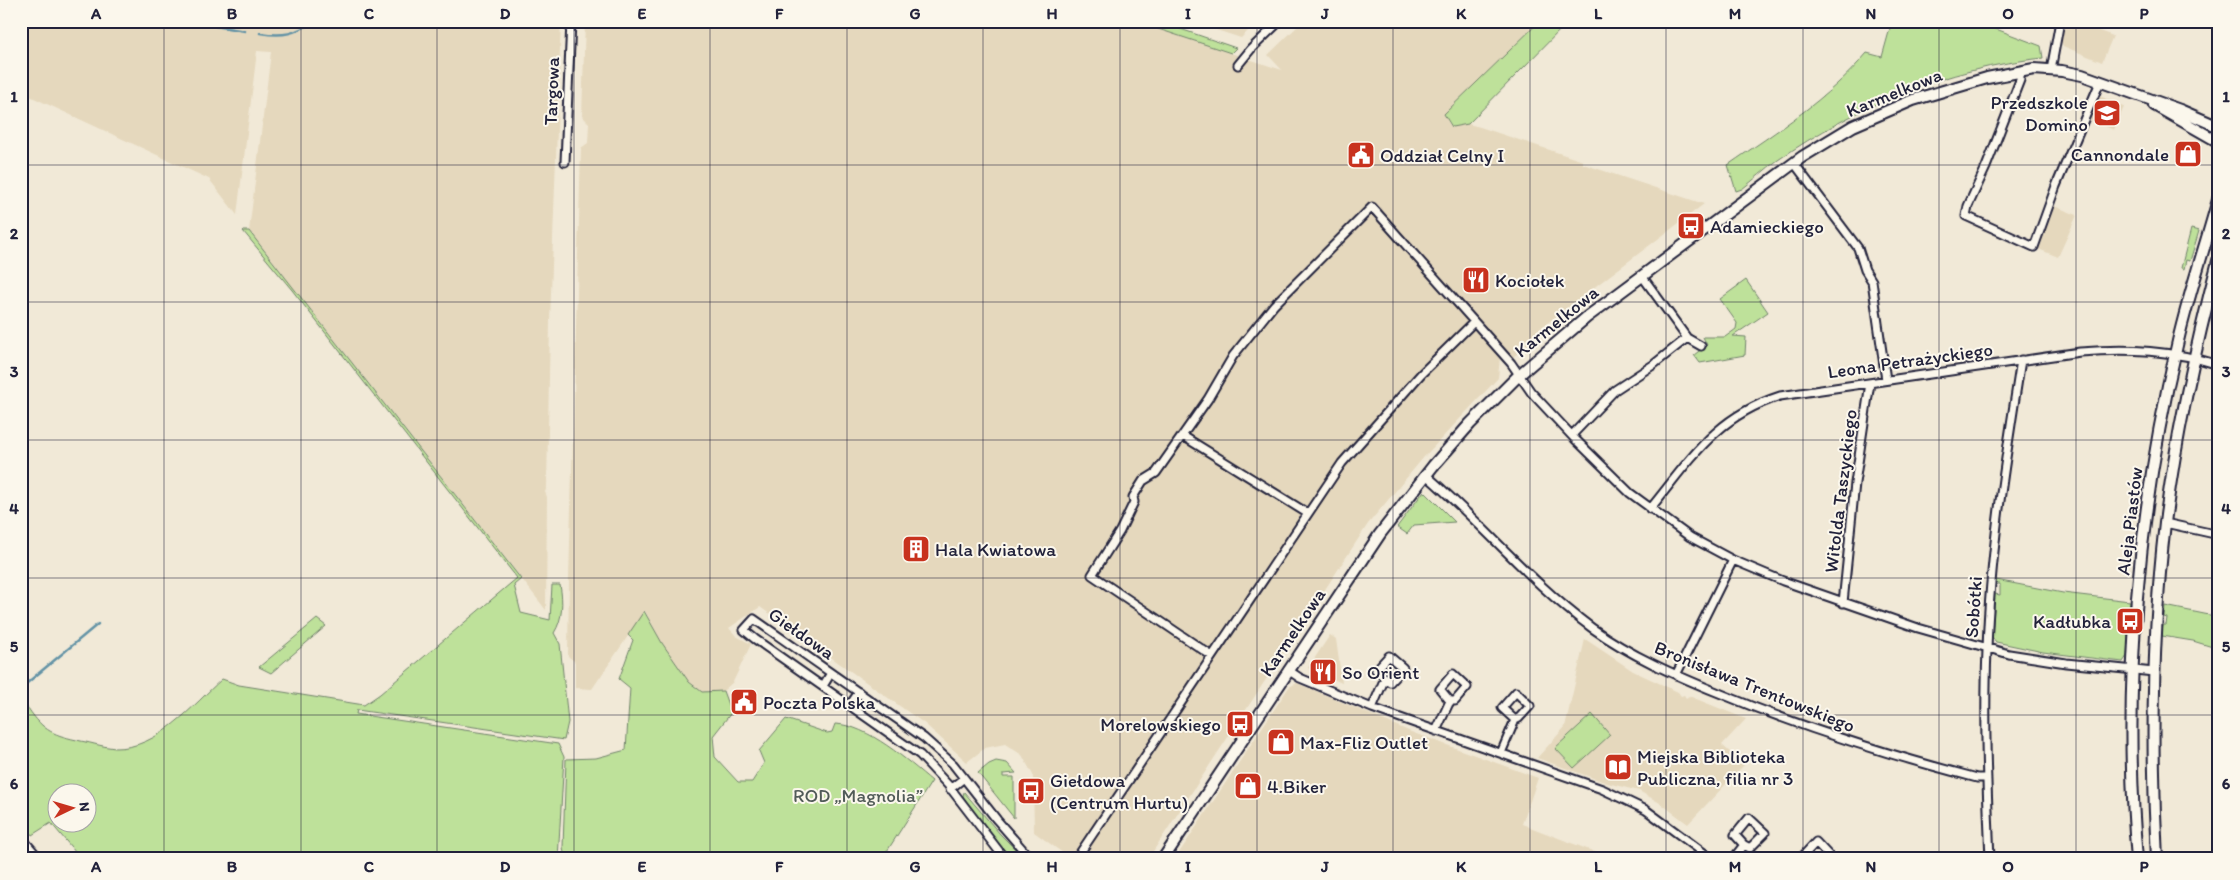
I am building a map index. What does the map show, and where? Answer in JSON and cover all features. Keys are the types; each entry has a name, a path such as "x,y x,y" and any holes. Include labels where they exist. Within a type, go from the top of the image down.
{"street":[{"name":"Targowa","path":"565,162 571,21"},
{"path":"1238,65 1251,49 1280,21"},
{"path":"2051,70 2060,21"},
{"name":"Karmelkowa","path":"1162,859 1354,570 1426,475 1470,424 1518,375 1588,317 1794,163 1853,126 1912,100 1962,84 2020,71 2051,70 2082,75 2150,101 2163,104 2219,127"},
{"path":"2020,71 2020,80 1986,168 1968,206 1966,216 2034,247 2056,186 2100,82"},
{"name":"Karmelkowa","path":"2150,101 2176,119 2219,142"},
{"path":"2207,121 2219,120"},
{"path":"1794,163 1858,248 1865,270 1872,281 1886,380"},
{"name":"Aleja Piastów","path":"2137,859 2132,760 2133,671 2144,530 2155,452 2176,353 2219,196"},
{"path":"1212,656 1092,575 1120,531 1134,502 1133,497 1143,481 1156,473 1183,436 1208,399 1233,356 1274,305 1372,207 1511,363 1531,392 1572,435 1630,492 1650,509 1690,537 1733,560 1918,628 2018,655 2133,671 2154,672"},
{"name":"Aleja Piastów","path":"2157,859 2153,747 2154,672 2156,622 2165,523 2176,446 2194,357 2219,257"},
{"path":"1642,276 1687,338 1702,346"},
{"path":"1076,859 1342,463 1373,426 1474,322"},
{"path":"1572,435 1615,390 1653,365 1687,338"},
{"name":"Leona Petrażyckiego","path":"1650,509 1714,431 1750,407 1780,396 2021,360 2113,349 2176,353 2219,365"},
{"name":"Sobótki","path":"1990,859 1986,778 1987,648 1993,558 2004,467 2021,360"},
{"name":"Witolda Taszyckiego","path":"1843,602 1855,483 1870,383"},
{"path":"1183,436 1307,513"},
{"name":"Bronisława Trentowskiego","path":"1426,475 1560,603 1622,647 1676,675 1748,705 1851,742 1968,776 1986,778"},
{"path":"2165,523 2219,535"},
{"path":"1676,675 1733,560"},
{"name":"Giełdowa","path":"1005,859 950,789 920,755 744,630 754,619 924,738 949,760 997,820 1032,859"},
{"path":"1288,670 1300,678 1372,708 1598,787 1637,806 1681,834 1712,859"},
{"path":"822,686 831,673"},
{"path":"1372,708 1386,678"},
{"path":"850,704 859,692"},
{"path":"1436,731 1450,701"},
{"path":"1501,753 1514,720"},
{"path":"950,789 964,778"},
{"path":"21,837 40,859"},
{"path":"1804,859 1802,857 1816,842 1830,857 1828,859"},
{"path":"1733,859 1744,845"}],"shaded area":[{"path":"21,21 561,21 550,321 547,487 545,492 547,497 546,610 249,231 271,52 257,51 237,215 209,179 21,92"},
{"path":"585,21 1134,21 1282,70 1268,55 1303,21 1540,21 1445,114 1452,127 1468,124 1480,127 1583,161 1583,164 1704,204 1538,330 1540,334 1512,358 1506,350 1500,357 1498,378 1424,457 1368,524 1148,859 1071,859 1034,832 1033,775 1022,755 1005,744 985,748 967,762 925,724 760,607 729,628 736,636 751,644 733,682 723,691 702,692 689,682 662,643 645,611 592,689 575,688 575,662 568,656 569,579 581,148 588,143 589,123 582,116"},
{"path":"1189,21 1258,21 1241,38"},
{"path":"2066,21 2072,21 2113,36 2102,62 2063,46 2061,39"},
{"name":"Przedszkole Domino","path":"2100,96 2124,107 2114,130 2090,120"},
{"path":"2054,206 2077,215 2058,257 2036,248"},
{"path":"1330,635 1336,639 1342,683 1308,668"},
{"path":"1585,639 1633,671 1678,692 1681,696 1684,695 1686,698 1689,696 1746,719 1722,745 1744,765 1688,824 1660,803 1639,791 1607,783 1537,758 1565,727"},
{"path":"1297,683 1411,732 1538,778 1522,824 1613,859 1175,859 1289,687"}],"green space":[{"path":"1134,21 1146,21 1162,26 1163,23 1236,48 1231,53"},
{"path":"1540,21 1569,21 1468,124 1452,127 1444,114"},
{"path":"1892,21 1963,21 1964,24 1996,29 2041,46 2043,58 2007,63 1972,71 1904,92 1839,123 1808,141 1773,163 1742,189 1736,191 1728,165 1819,100 1852,70 1867,53 1882,57"},
{"path":"2191,229 2199,231 2190,261 2186,260 2184,269 2181,268"},
{"path":"243,231 249,231 521,579 514,585 521,613 550,620 552,585 560,585 561,616 554,633 560,644 568,722 564,740 357,710 356,714 558,744 564,757 558,859 81,859 58,832 98,832 98,782 48,782 48,825 32,835 21,821 21,709 28,708 39,722 57,734 115,748 131,746 146,741 174,724 222,679 239,685 364,705 380,694 517,578 292,290"},
{"path":"1746,280 1768,312 1733,336 1746,337 1745,355 1700,363 1694,355 1707,345 1703,337 1725,337 1736,329 1737,323 1720,299"},
{"path":"1424,491 1455,522 1414,525 1407,534 1397,527"},
{"path":"1996,580 2063,593 2130,601 2127,656 2123,662 2043,652 1996,642 1992,637 1995,594 2000,595 2000,584 1996,584"},
{"path":"2165,606 2219,617 2219,649 2193,641 2162,636 2163,625 2166,625 2167,618 2164,617"},
{"name":"ROD „Magnolia”","path":"644,611 662,643 689,682 702,692 723,691 731,713 713,736 715,757 738,782 752,782 764,763 759,751 786,719 827,733 832,732 835,724 861,731 887,745 932,781 882,859 565,859 563,847 566,759 596,758 626,750 630,688 619,679 633,640 628,635"},
{"path":"317,619 326,626 271,673 259,667"},
{"path":"1592,714 1610,735 1574,768 1555,748"},
{"path":"996,761 1007,763 1016,773 1003,774 1003,777 1014,777 1014,818 978,773"},
{"path":"964,792 1000,834 1025,859 1011,859 965,800"}],"waterway":[{"path":"207,21 215,26 245,31"},
{"path":"260,33 276,35 289,33 315,21"},
{"path":"21,688 98,624"}],"place":[{"name":"Przedszkole Domino","path":"2107,113"},
{"name":"Cannondale","path":"2188,154"},
{"name":"Oddział Celny I","path":"1361,155"},
{"name":"Adamieckiego","path":"1691,226"},
{"name":"Kociołek","path":"1476,280"},
{"name":"Hala Kwiatowa","path":"916,549"},
{"name":"Kadłubka","path":"2130,621"},
{"name":"So Orient","path":"1323,672"},
{"name":"Poczta Polska","path":"744,702"},
{"name":"Morelowskiego","path":"1240,724"},
{"name":"Max-Fliz Outlet","path":"1281,742"},
{"name":"Miejska Biblioteka Publiczna, filia nr 3","path":"1618,767"},
{"name":"4.Biker","path":"1248,786"},
{"name":"Giełdowa (Centrum Hurtu)","path":"1031,791"}]}
